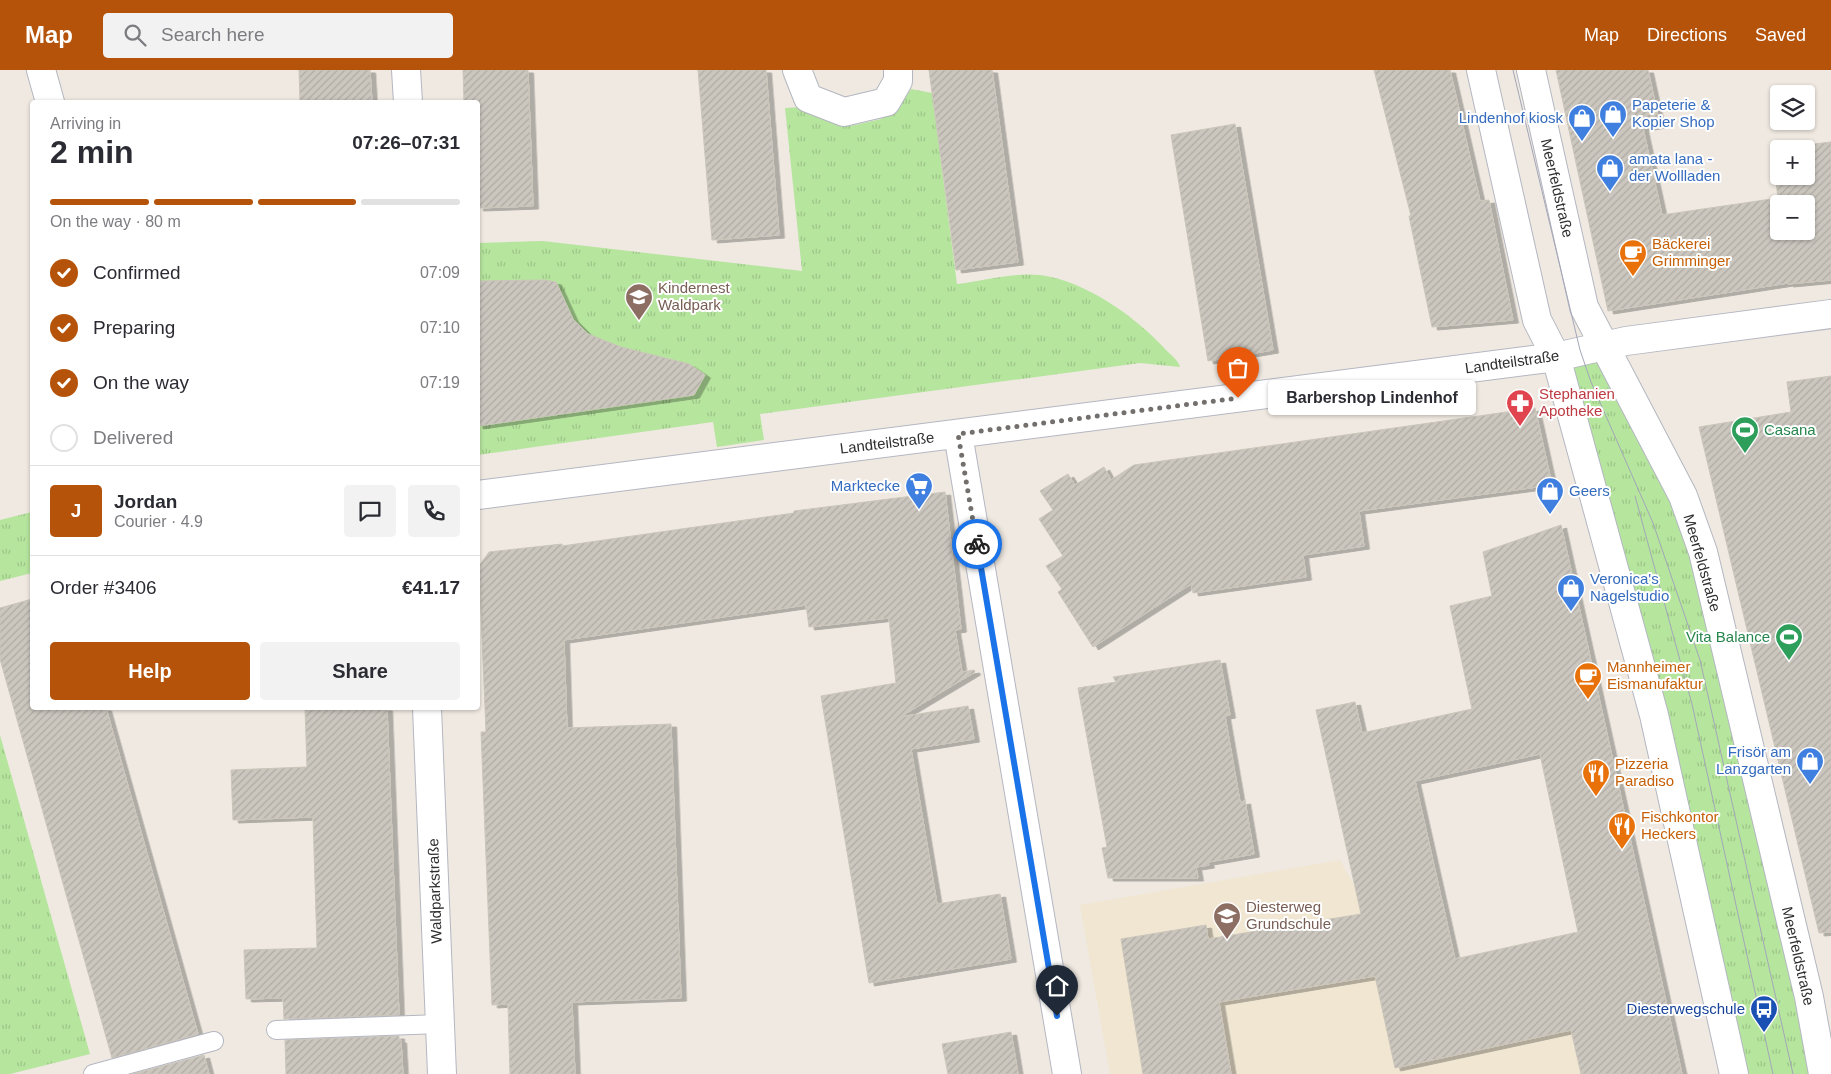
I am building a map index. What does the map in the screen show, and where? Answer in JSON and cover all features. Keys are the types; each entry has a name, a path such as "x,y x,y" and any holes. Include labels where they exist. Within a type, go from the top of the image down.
{"street":[{"path":"41,70 49,100"},
{"path":"406,70 408,100"},
{"path":"797,70 808,98 844,112 886,102 898,81 898,70"},
{"path":"1482,70 1537,320 1556,357 1654,716 1734,1074"},
{"name":"Meerfeldstraße","path":"1531,70 1584,307 1683,496 1702,552 1809,997 1823,1074"},
{"name":"Landteilstraße","path":"480,495 1556,357 1626,340 1831,314"},
{"path":"958,434 1067,1074"},
{"name":"Waldparkstraße","path":"427,710 442,1074"}],"lane":[{"path":"276,1030 440,1024"},
{"path":"93,1074 214,1040"}],"shaded area":[{"name":"Diesterweg Grundschule","path":"1340,860 1356,889 1395,1067 1571,1030 1681,1074 1110,1074 1080,905"}],"green space":[{"path":"911,89 932,93 957,284 1031,274 1075,285 1109,302 1125,313 1154,338 1176,360 1180,367 1140,363 760,414 764,440 717,447 713,422 480,455 480,243 543,241 802,271 785,108 802,107 850,126 881,119 900,106"},
{"path":"1604,345 1683,496 1822,1074 1734,1074 1556,357"},
{"path":"30,512 30,574 0,581 0,520"},
{"path":"0,735 90,1054 10,1074 0,1074"}],"building":[{"path":"299,70 370,70 372,100 300,100"},
{"path":"463,70 528,70 533,206 480,208 480,100 464,100"},
{"path":"698,70 766,70 779,235 712,240"},
{"path":"929,70 992,70 1018,262 956,270"},
{"path":"1374,70 1450,70 1480,201 1489,200 1513,320 1432,327 1409,216 1411,216"},
{"path":"1556,70 1648,70 1660,125 1643,128 1662,215 1770,199 1770,240 1815,240 1815,195 1778,195 1776,185 1815,185 1815,144 1831,142 1831,280 1788,283 1608,311"},
{"path":"1235,124 1273,350 1208,361 1171,135"},
{"path":"545,280 556,282 573,319 588,334 621,347 689,364 705,375 694,395 480,426 480,281"},
{"path":"1831,376 1831,932 1819,933 1699,427 1791,412 1787,382"},
{"path":"1535,408 1552,485 1359,511 1364,546 1303,555 1306,577 1193,593 1191,584 1093,647 1058,592 1062,589 1046,566 1063,556 1039,519 1053,510 1040,491 1068,474 1075,485 1104,467 1111,480 1134,465"},
{"path":"945,492 961,629 955,630 962,672 974,670 975,672 900,717 968,706 974,739 911,749 937,904 1000,894 1011,959 869,983 821,696 896,683 889,618 809,627 806,605 564,640 567,728 671,724 681,998 572,1002 575,1074 510,1074 508,1004 492,1005 481,732 486,732 480,565 489,552 562,544 562,546 794,513 794,511"},
{"path":"1561,525 1682,1074 1581,1074 1571,1030 1395,1068 1375,976 1219,1002 1231,1074 1143,1074 1121,939 1206,925 1208,939 1361,914 1316,710 1355,702 1362,733 1472,709 1450,606 1492,596 1483,552","holes":["1540,754 1578,932 1455,959 1415,781"]},
{"path":"30,600 30,710 107,710 198,1034 112,1058 0,659 0,608"},
{"path":"1220,660 1230,715 1225,716 1240,802 1245,801 1254,854 1208,862 1209,865 1196,867 1198,878 1108,878 1102,848 1107,847 1078,688 1116,682 1113,677"},
{"path":"305,710 387,710 399,1015 284,1019 283,998 246,999 244,950 317,948 313,817 233,820 231,770 307,767"},
{"path":"1011,1032 1018,1074 948,1074 942,1044"},
{"path":"399,1036 399,1040 401,1040 403,1074 286,1074 285,1040"},
{"path":"204,1055 209,1074 133,1074"}],"tram line":[{"path":"1513,70 1580,350 1591,382 1653,523 1700,660 1793,1074"},
{"path":"1635,496 1692,704 1773,1074"}],"way so far":[{"path":"977,544 958,434 1238,398"}],"place":[{"name":"Papeterie & Kopier Shop","path":"1613,138"},
{"name":"Lindenhof kiosk","path":"1582,142"},
{"name":"amata lana - der Wollladen","path":"1610,192"},
{"name":"Bäckerei Grimminger","path":"1633,277"},
{"name":"Kindernest Waldpark","path":"639,321"},
{"name":"Barbershop Lindenhof","path":"1238,398"},
{"name":"Stephanien Apotheke","path":"1520,427"},
{"name":"Casana","path":"1745,454"},
{"name":"Marktecke","path":"919,510"},
{"name":"Geers","path":"1550,515"},
{"name":"Veronica's Nagelstudio","path":"1571,612"},
{"name":"Vita Balance","path":"1789,661"},
{"name":"Mannheimer Eismanufaktur","path":"1588,700"},
{"name":"Frisör am Lanzgarten","path":"1810,785"},
{"name":"Pizzeria Paradiso","path":"1596,797"},
{"name":"Fischkontor Heckers","path":"1622,850"},
{"name":"Diesterweg Grundschule","path":"1227,940"},
{"name":"Diesterwegschule","path":"1764,1033"}],"route":[{"path":"977,544 1057,1016"}]}
